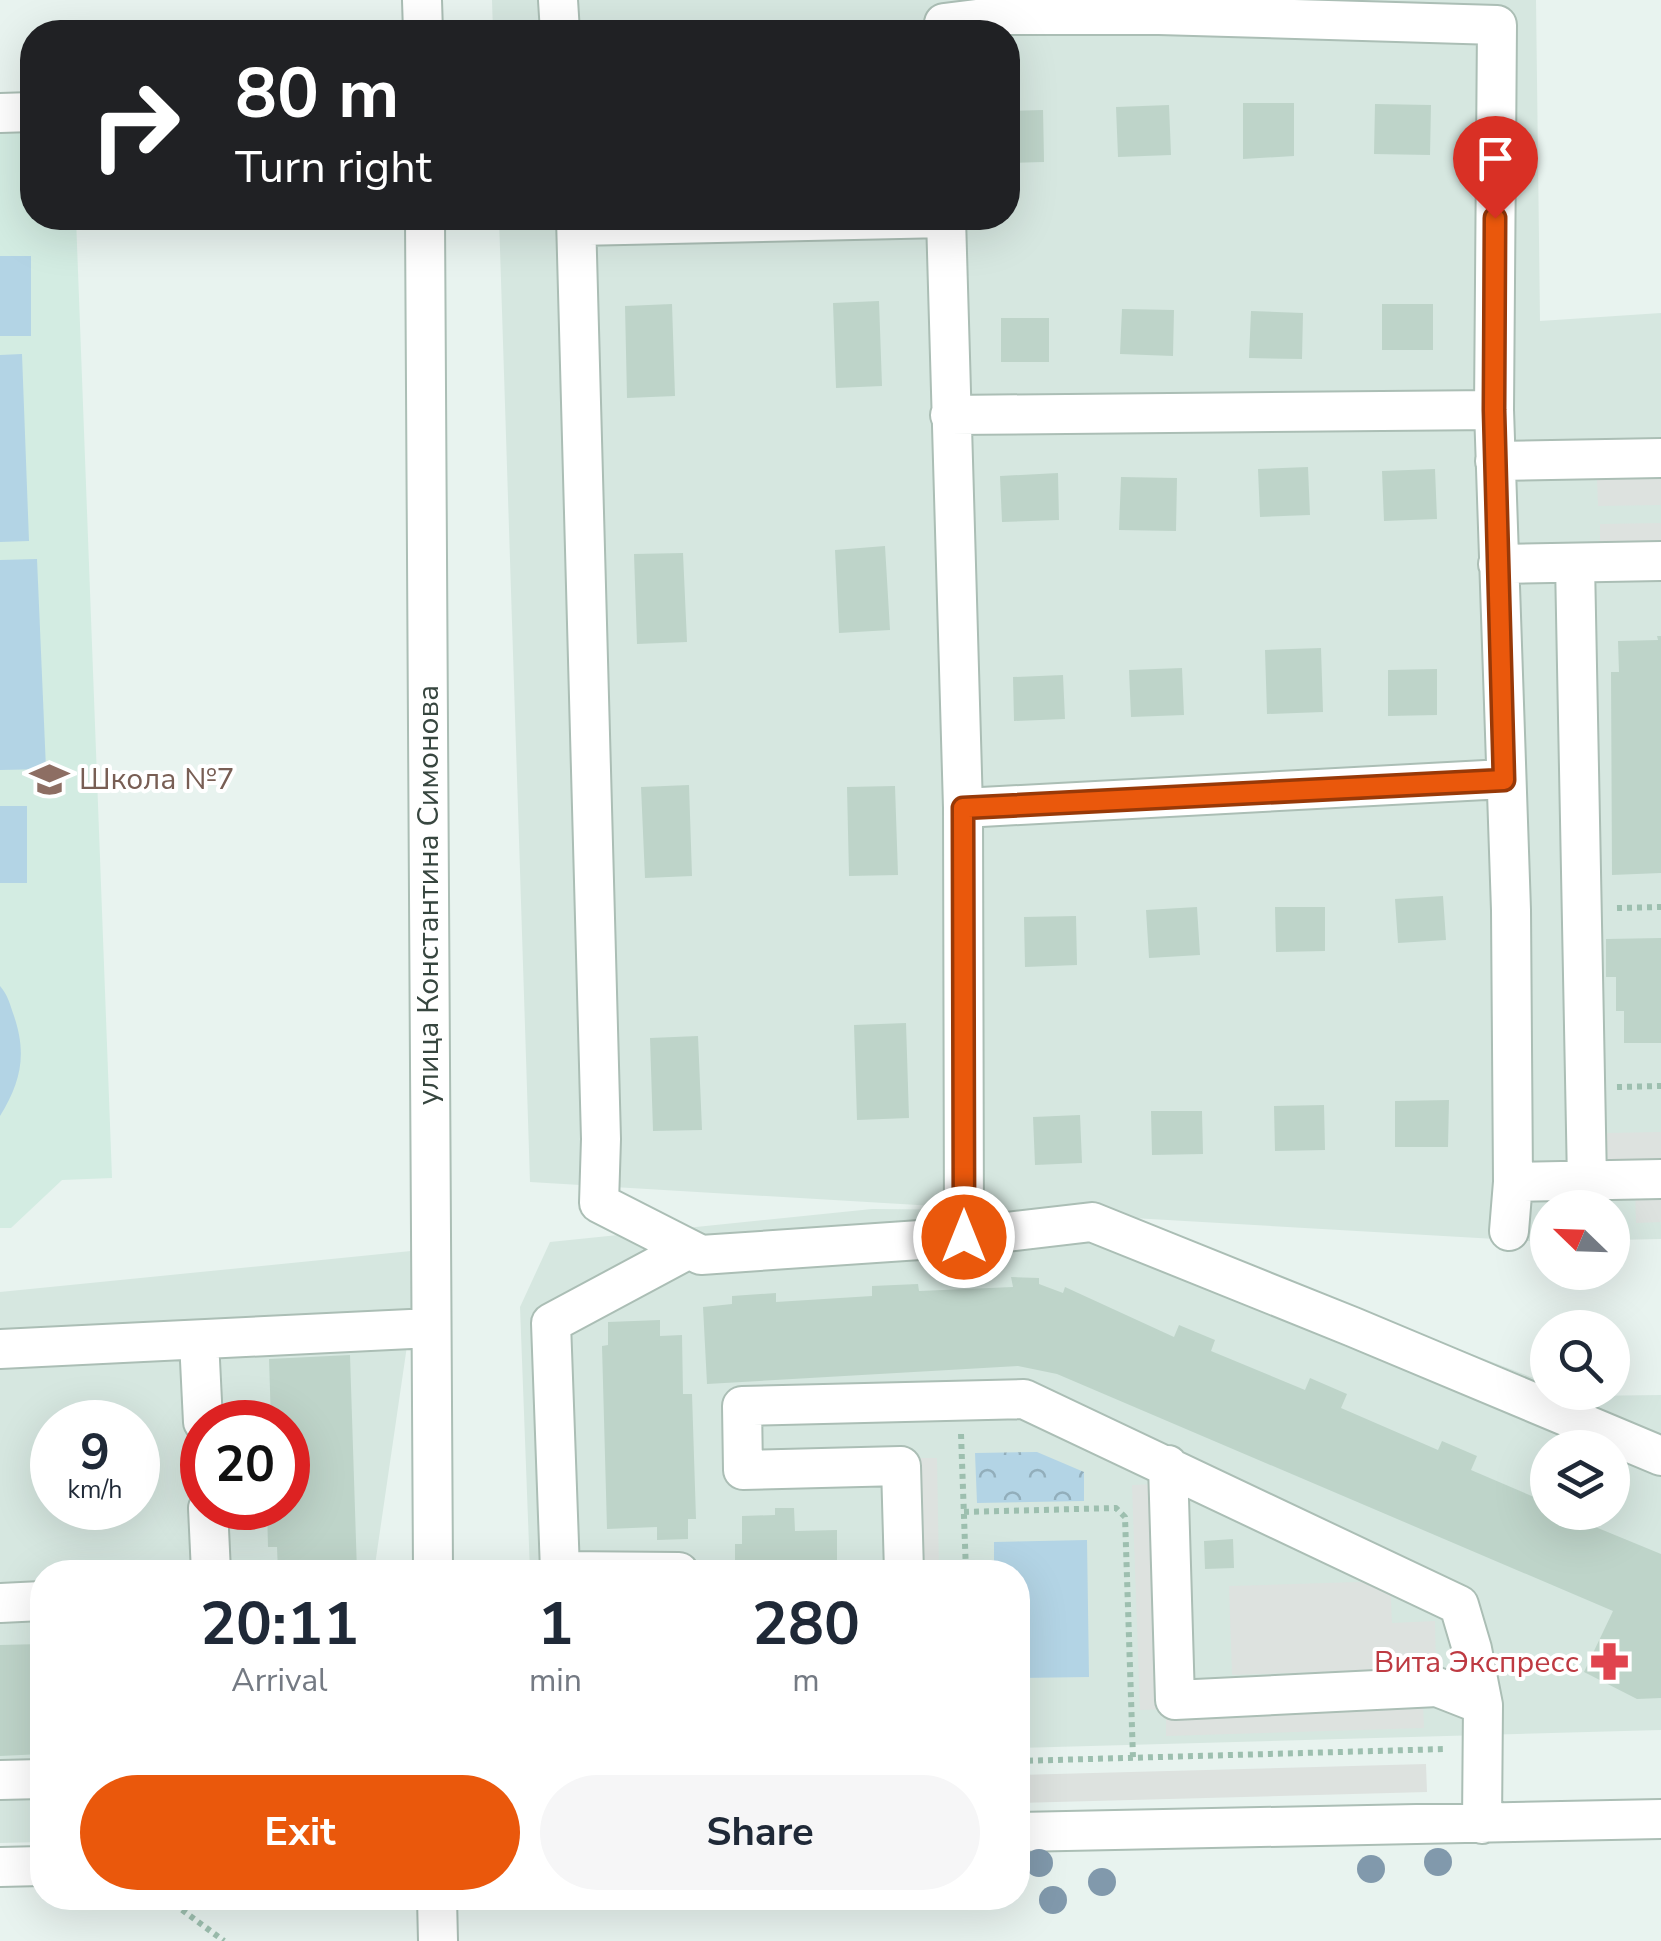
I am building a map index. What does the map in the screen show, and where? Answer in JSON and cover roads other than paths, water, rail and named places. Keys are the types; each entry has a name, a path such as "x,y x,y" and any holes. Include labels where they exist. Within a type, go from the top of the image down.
{"street":[{"path":"969,20 1010,15 1159,16 1496,25 1494,410 1511,910 1513,1182 1509,1231"},
{"name":"улица Константина Симонова","path":"425,230 434,1560"},
{"path":"576,230 599,1203 702,1255 964,1237 1092,1222 1661,1456"},
{"path":"946,230 963,808 964,1237"},
{"path":"950,415 1494,410"},
{"path":"1495,461 1661,458"},
{"path":"1498,564 1661,561"},
{"path":"1575,563 1587,1181"},
{"path":"963,808 1504,780"},
{"path":"1513,1182 1661,1180"},
{"path":"560,1560 550,1323 689,1249"},
{"path":"0,1349 431,1328"},
{"path":"199,1340 203,1400"},
{"path":"901,1466 743,1470 742,1406 1024,1399 1458,1604 1472,1649 1482,1705 1482,1824"},
{"path":"900,1402 904,1560"},
{"path":"1168,1465 1175,1700 1437,1687 1482,1705"},
{"path":"209,1530 210,1560"},
{"path":"0,1603 30,1602"},
{"path":"0,1780 30,1779"},
{"path":"1030,1832 1661,1818"},
{"path":"0,1867 30,1866"},
{"path":"437,1910 438,1941"}],"place":[{"name":"Школа №7","path":"49,779"},
{"name":"Вита Экспресс","path":"1609,1662"}]}
